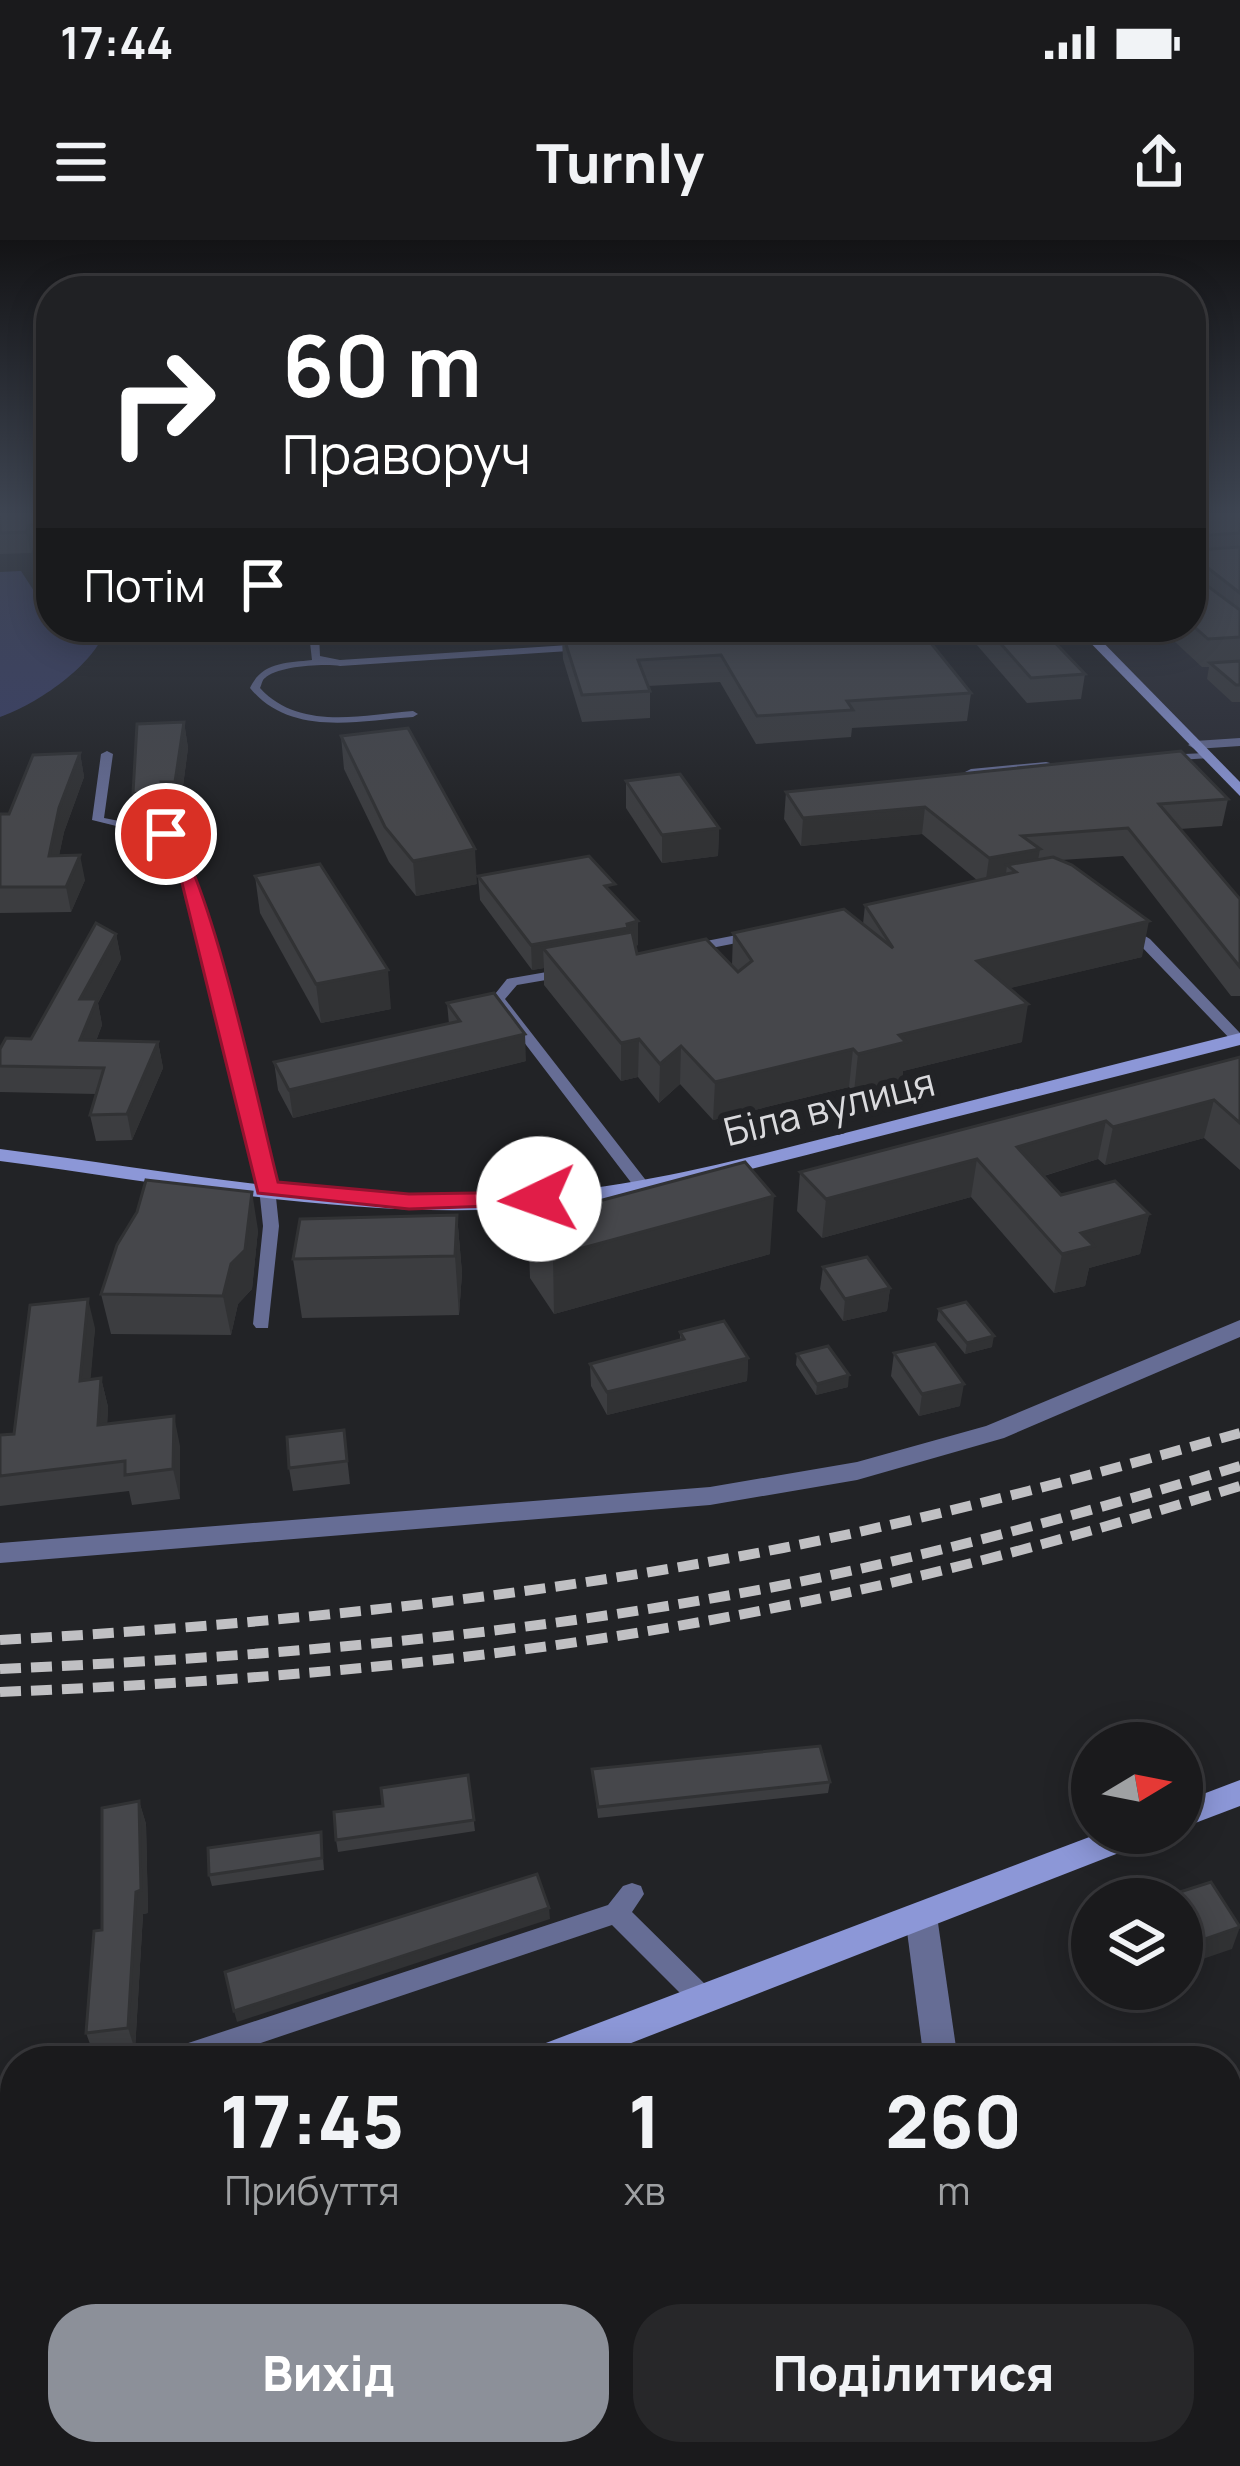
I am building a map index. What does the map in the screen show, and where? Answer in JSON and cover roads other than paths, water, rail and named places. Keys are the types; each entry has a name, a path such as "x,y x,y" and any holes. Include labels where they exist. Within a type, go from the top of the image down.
{"street":[{"path":"1096,642 1240,791"},
{"path":"1201,751 1240,742"},
{"name":"Біла вулиця","path":"0,1154 409,1202 503,1203 642,1186 1239,1040"},
{"path":"0,1553 710,1496 857,1471 995,1432 1240,1328"},
{"path":"1203,1807 1240,1793"},
{"path":"581,2046 1082,1854"},
{"path":"921,1916 939,2046"}],"lane":[{"path":"314,642 315,658 323,662"},
{"path":"413,715 313,718 283,713 264,704 255,688 261,675 278,668 323,662 592,647"},
{"path":"1151,758 1201,751"},
{"path":"107,754 98,820 166,834 191,883 267,1188 271,1226 262,1324"},
{"path":"971,772 1055,764"},
{"path":"1107,915 1145,941 1239,1040"},
{"path":"677,951 771,933"},
{"path":"583,969 512,982 498,999 642,1186"},
{"path":"213,2046 624,1903 703,1999"}],"railway":[{"path":"0,1640 393,1608 686,1566 955,1509 1240,1433"},
{"path":"0,1669 394,1642 687,1603 956,1546 1240,1466"},
{"path":"0,1692 394,1665 687,1624 957,1567 1240,1486"}]}
